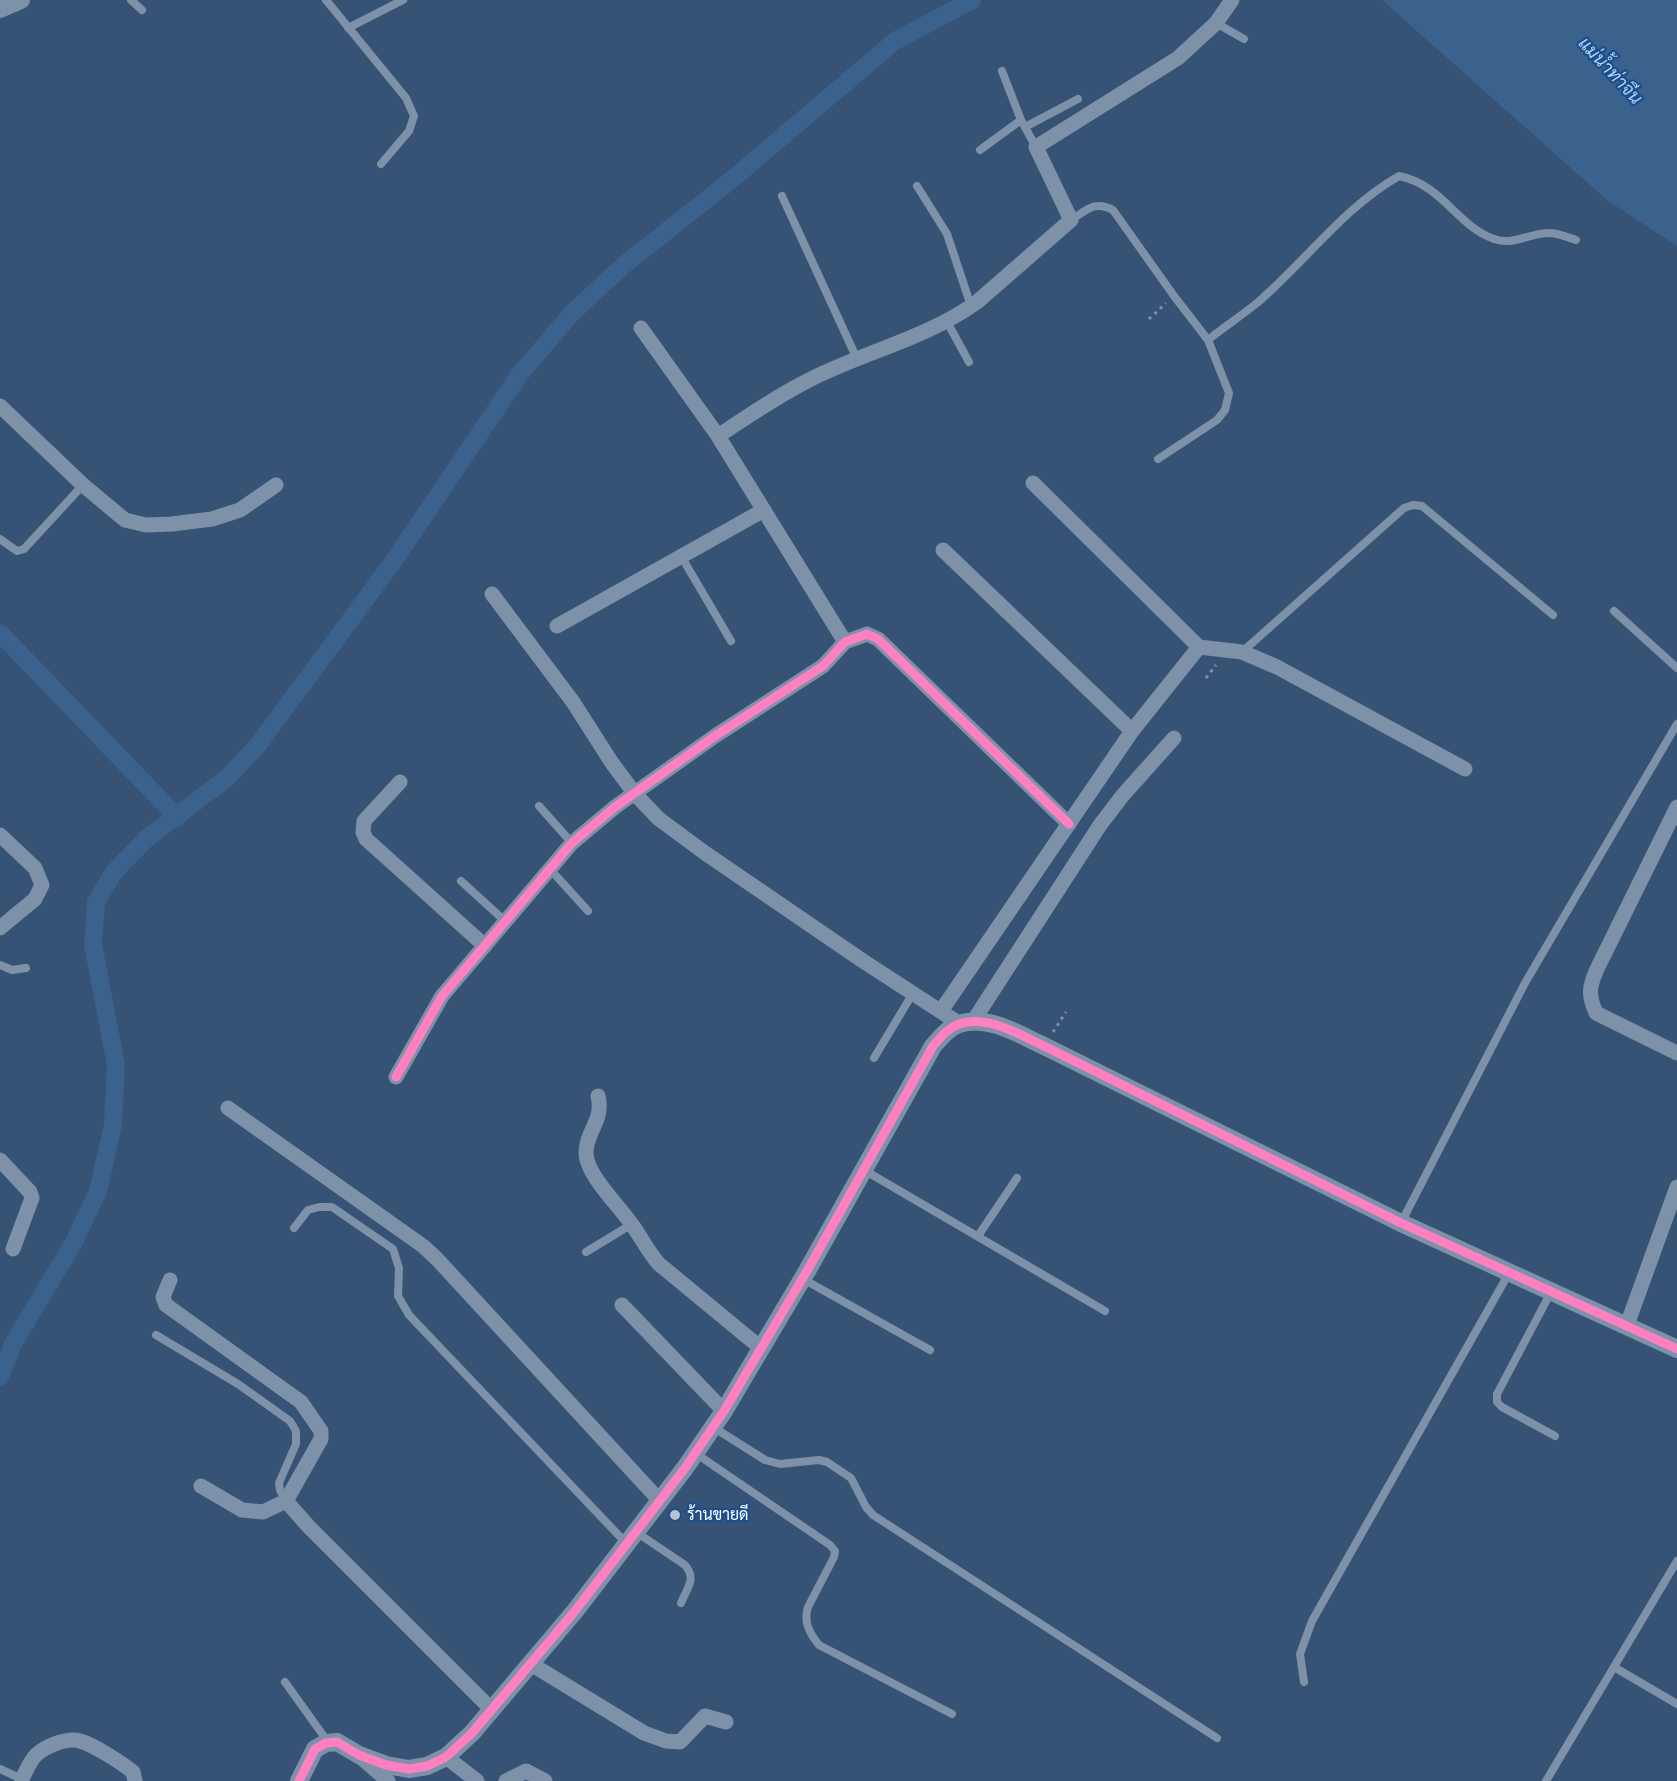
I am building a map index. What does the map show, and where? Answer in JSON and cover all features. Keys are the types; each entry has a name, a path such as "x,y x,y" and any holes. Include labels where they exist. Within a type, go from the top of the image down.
{"street":[{"path":"718,436 811,379 946,320 971,306 1071,220 1036,147 1178,58 1216,23 1232,0"},
{"path":"641,328 718,436 845,642"},
{"path":"0,406 83,485 125,520 154,525 212,519 240,510 276,484"},
{"path":"1033,483 1199,647 1242,652 1277,667 1465,769"},
{"path":"557,626 764,510"},
{"path":"943,550 1132,731"},
{"path":"492,594 573,702 612,764 635,794 659,819 705,853 913,993 941,1011 966,1023"},
{"path":"396,1077 442,996 572,843 615,807 715,736 823,666 845,642 867,634 878,639 1069,824"},
{"path":"941,1011 1132,731 1199,647"},
{"path":"966,1023 1100,825 1123,795 1174,738"},
{"path":"400,782 364,821 363,832 366,839 485,946"},
{"path":"1677,807 1591,982 1590,999 1596,1014 1677,1053"},
{"path":"0,835 35,868 42,885 35,899 0,928"},
{"path":"299,1781 315,1749 329,1743 337,1742 359,1755 386,1765 409,1769 427,1766 446,1757 472,1733 531,1664 632,1538 695,1453 762,1349 933,1046 946,1032 966,1023 989,1023 1003,1027 1401,1223 1677,1349"},
{"path":"598,1096 601,1108 586,1152 591,1170 659,1264 762,1349"},
{"path":"228,1108 423,1246 660,1501"},
{"path":"0,1160 30,1192 32,1198 13,1250"},
{"path":"1627,1325 1677,1187"},
{"path":"170,1280 163,1297 166,1305 301,1402 321,1431 321,1439 286,1501 263,1512 242,1510 201,1486"},
{"path":"621,1305 724,1411"},
{"path":"286,1501 309,1527 491,1709"},
{"path":"531,1664 644,1732 666,1741 680,1742 705,1716 726,1722"},
{"path":"23,1780 34,1756 47,1747 65,1741 79,1740 124,1764 133,1772 135,1781"},
{"path":"359,1755 388,1781"},
{"path":"446,1757 477,1781"},
{"path":"506,1781 526,1771 545,1781"}],"lane":[{"path":"131,0 142,10"},
{"path":"326,0 406,98 414,116 409,131 381,164"},
{"path":"348,28 403,0"},
{"path":"1216,23 1244,39"},
{"path":"1002,71 1023,123 1036,147"},
{"path":"980,150 1023,123 1078,99"},
{"path":"1208,340 1257,303 1352,211 1385,184 1399,176 1414,179 1439,195 1476,229 1496,240 1509,243 1549,233 1576,240"},
{"path":"917,186 947,234 971,306"},
{"path":"782,196 857,359"},
{"path":"1071,220 1094,206 1104,205 1113,210 1208,340 1229,393 1225,410 1217,420 1158,459"},
{"path":"946,320 969,362"},
{"path":"0,539 17,551 24,549 83,485"},
{"path":"1242,652 1404,508 1413,505 1422,506 1553,615"},
{"path":"681,556 732,641"},
{"path":"1614,611 1677,668"},
{"path":"1401,1223 1525,982 1677,724"},
{"path":"539,806 572,843"},
{"path":"549,868 588,912"},
{"path":"461,881 506,922"},
{"path":"0,965 12,970 26,968"},
{"path":"874,1058 913,993"},
{"path":"864,1170 1105,1311"},
{"path":"978,1236 1017,1178"},
{"path":"294,1228 308,1210 319,1207 332,1208 393,1249 399,1268 398,1296 409,1315 632,1538 685,1565 691,1572 692,1578 681,1603"},
{"path":"586,1252 632,1224"},
{"path":"1304,1682 1300,1654 1312,1620 1509,1272"},
{"path":"803,1278 930,1350"},
{"path":"1552,1291 1497,1394 1497,1402 1555,1436"},
{"path":"156,1335 238,1384 290,1420 296,1431 297,1444 279,1483 286,1501"},
{"path":"712,1427 765,1460 780,1464 819,1460 828,1462 851,1478 866,1507 873,1515 1217,1738"},
{"path":"695,1453 830,1545 835,1551 805,1616 808,1629 819,1645 952,1714"},
{"path":"1546,1781 1677,1561"},
{"path":"1614,1667 1677,1704"},
{"path":"285,1682 329,1743"},
{"path":"0,1769 23,1780"}],"path":[{"path":"1149,319 1174,296"},
{"path":"1044,1046 1066,1012"}],"water":[{"name":"แม่น้ำท่าจีน","path":"1382,0 1677,0 1677,246 1608,201"}],"waterway":[{"path":"0,1377 14,1342 73,1244 98,1191 113,1125 116,1065 93,945 96,902 114,872 146,839 226,779 258,745 393,562 520,374 572,313 625,264 730,181 895,41 972,0"},
{"path":"0,633 177,817"}],"cycle path":[{"path":"396,1077 442,996 572,843 615,807 715,736 823,666 845,642 867,634 878,639 1069,824"},
{"path":"299,1781 315,1749 326,1743 337,1742 359,1755 386,1765 409,1769 427,1766 446,1757 472,1733 575,1611 685,1468 724,1411 807,1271 933,1046 948,1030 959,1024 981,1022 1003,1027 1401,1223 1677,1349"}],"place":[{"name":"ร้านขายดี","path":"675,1515"}]}
